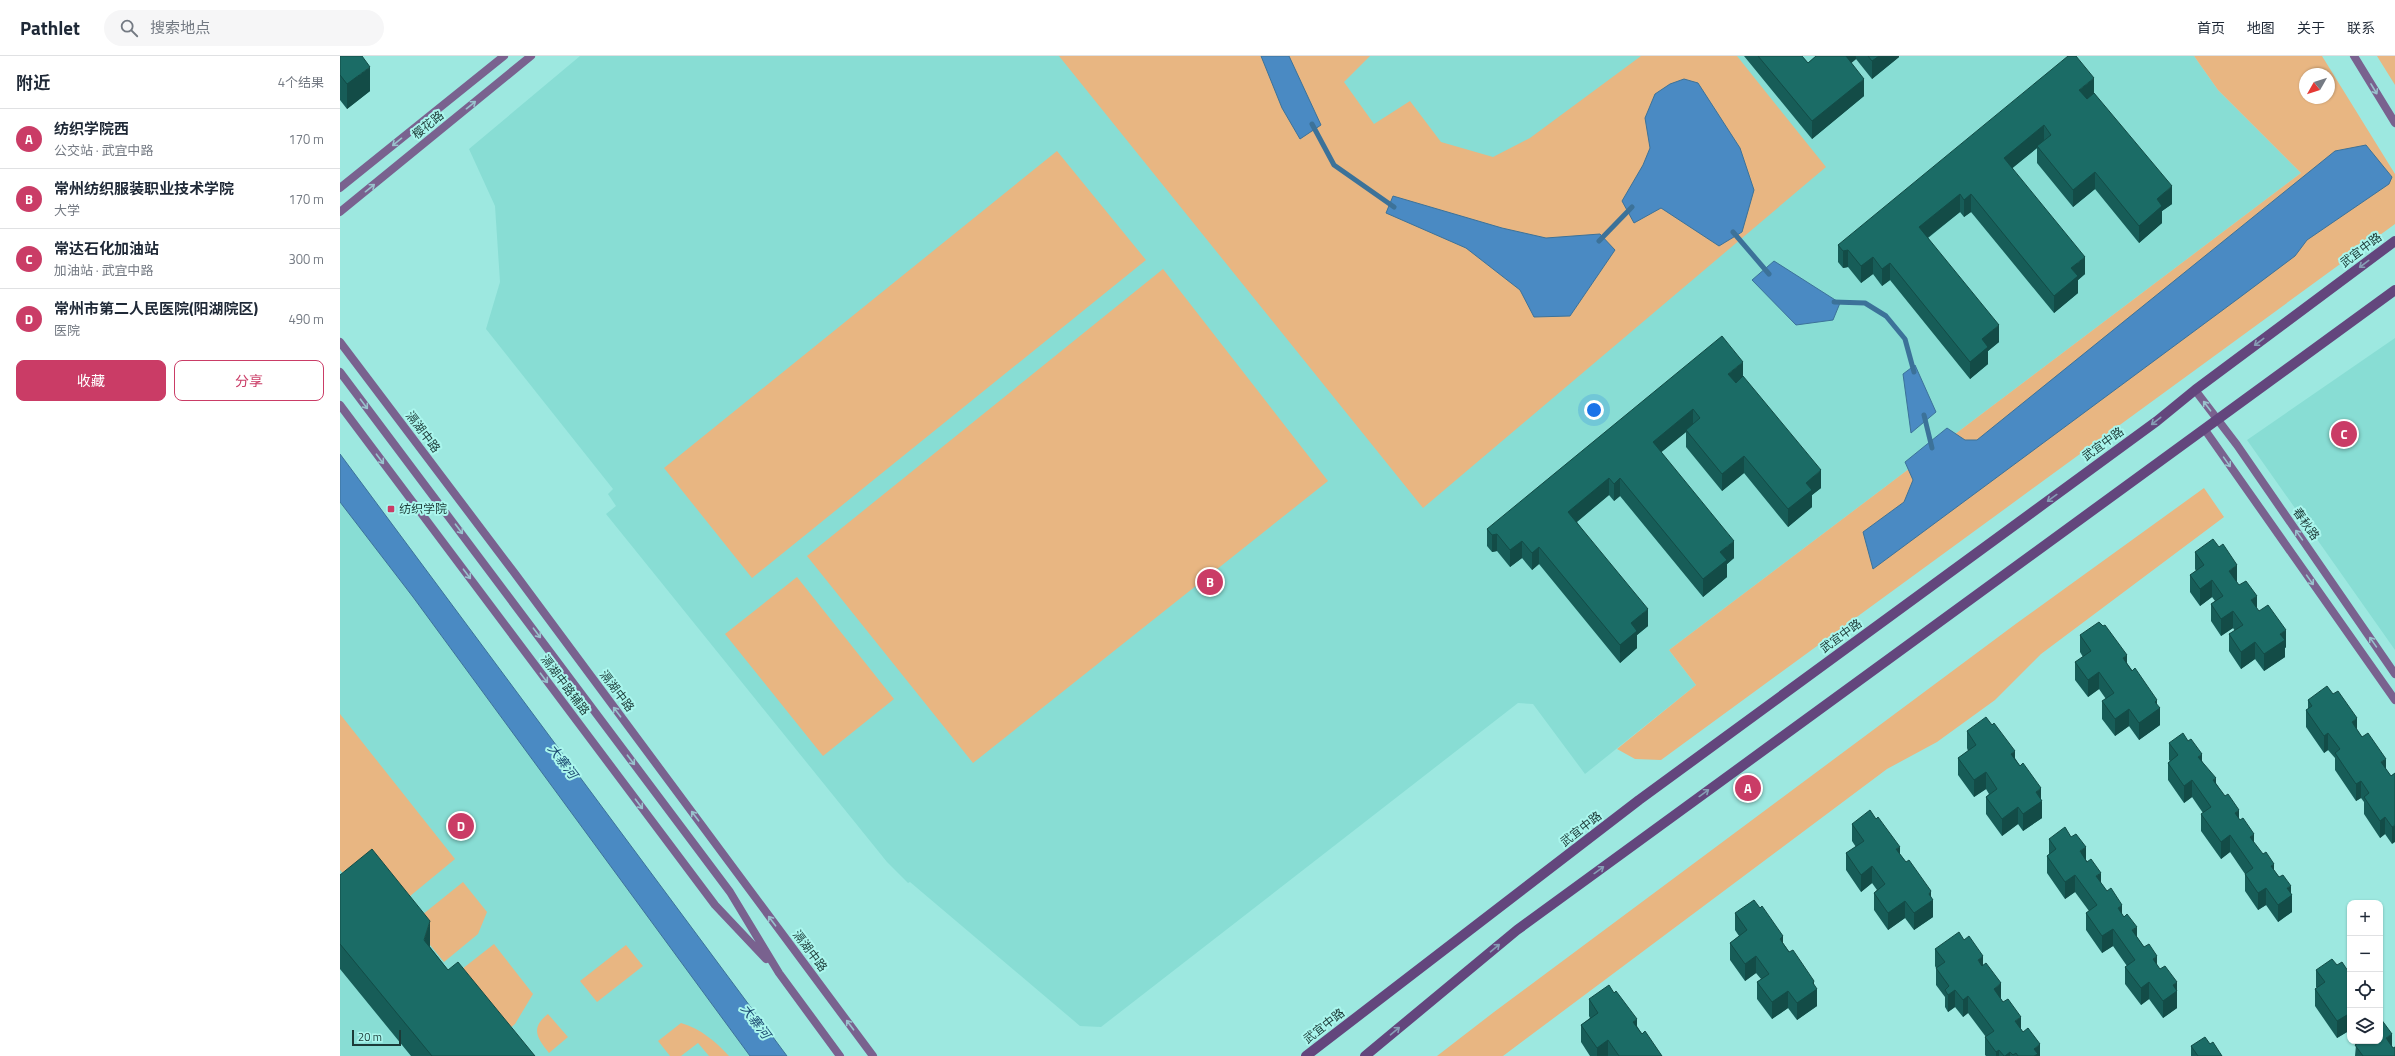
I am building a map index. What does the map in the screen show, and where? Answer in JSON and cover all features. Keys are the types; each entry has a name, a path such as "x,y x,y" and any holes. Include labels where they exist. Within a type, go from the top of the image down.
{"main road":[{"name":"武宜中路","path":"1306,1056 1644,796 2157,421 2195,390 2395,241"},
{"path":"1364,1056 1517,930 2218,421 2395,290"}],"street":[{"name":"樱花路","path":"340,188 504,56"},
{"name":"樱花路","path":"340,212 531,56"},
{"path":"2354,56 2395,123"},
{"name":"滆湖中路","path":"340,342 521,582 873,1056"},
{"path":"340,372 730,892 778,973 840,1056"},
{"name":"春秋路","path":"2195,390 2237,445 2395,674"},
{"name":"滆湖中路辅路","path":"340,405 715,905 778,973"},
{"path":"2205,430 2395,700"}],"shaded area":[{"path":"580,56 2194,56 2218,90 2301,173 1669,650 1696,685 1585,774 1533,704 1518,703 1101,1027 1080,1026 910,882 908,883 887,862 606,514 616,506 608,494 613,489 486,329 500,282 495,206 469,149"},
{"path":"1059,56 1370,56 1344,82 1374,124 1410,101 1441,142 1493,157 1530,138 1641,56 1737,56 1826,167 1423,508"},
{"path":"2194,56 2322,56 2329,68 2299,68 2299,104 2335,104 2335,77 2395,174 2395,224 1661,760 1635,759 1617,749 1696,685 1669,650 2301,173 2218,90"},
{"path":"2377,56 2395,56 2395,85"},
{"path":"1057,151 1146,260 752,578 664,468"},
{"path":"1163,269 1328,481 973,763 807,556"},
{"path":"2395,338 2395,650 2247,440"},
{"path":"2204,488 2224,517 2041,654 1995,700 1937,742 1887,769 1503,1056 1437,1056 2017,623"},
{"path":"340,502 413,597 750,1056 340,1056"},
{"path":"797,577 894,699 823,756 725,634"},
{"path":"340,714 455,859 398,906 353,884 340,870"},
{"path":"463,882 487,912 478,934 444,962 412,923"},
{"path":"494,944 533,994 515,1024 504,1033 457,973"},
{"path":"626,945 643,966 597,1002 580,981"},
{"path":"548,1014 568,1037 549,1053 541,1043 537,1033 539,1024"},
{"path":"681,1023 707,1036 729,1056 709,1056 698,1043 681,1056 670,1056 658,1041"}],"water":[{"path":"1261,56 1289,56 1321,125 1300,139 1282,108"},
{"path":"1684,79 1698,83 1740,148 1754,190 1742,232 1719,246 1661,208 1634,223 1622,201 1643,165 1650,148 1645,118 1655,94 1670,84"},
{"path":"2366,145 2392,177 2389,184 2307,240 2295,256 1873,569 1863,532 1904,502 1913,480 1905,462 1947,428 1965,440 1977,440 2335,151"},
{"path":"1393,196 1502,228 1546,238 1600,234 1615,250 1570,316 1534,317 1520,290 1466,248 1386,213"},
{"path":"1774,261 1840,303 1833,320 1796,325 1752,280"},
{"path":"1915,365 1936,412 1911,433 1903,374"},
{"name":"大寨河","path":"340,454 787,1056 750,1056 413,597 340,502"}],"building":[{"path":"340,56 362,56 370,67 347,84 340,75"},
{"path":"1758,56 1802,56 1808,63 1816,56 1846,56 1864,79 1812,121"},
{"path":"1868,56 1879,56 1872,61"},
{"path":"2068,56 2076,56 2094,78 2079,90 2087,99 2094,93 2172,186 2157,199 2162,206 2139,226 2095,172 2073,190 2037,146 2051,135 2044,125 2004,158 2085,257 2071,268 2078,276 2054,296 1971,194 1964,200 1960,194 1919,227 1999,325 1982,339 1988,347 1970,362 1890,263 1882,269 1873,257 1861,266 1848,250 1843,251 1838,245"},
{"path":"1722,336 1743,362 1728,374 1736,383 1743,376 1821,470 1806,483 1812,490 1788,509 1744,456 1722,474 1686,430 1700,418 1693,409 1653,442 1734,541 1720,552 1727,560 1703,579 1620,478 1614,484 1609,478 1568,512 1648,609 1631,623 1637,631 1620,645 1539,547 1532,553 1522,541 1510,550 1497,534 1492,535 1487,529"},
{"path":"2213,539 2219,547 2223,544 2237,565 2229,571 2239,585 2246,581 2257,596 2251,600 2259,611 2268,605 2286,630 2280,634 2285,640 2264,654 2255,642 2241,652 2229,634 2243,625 2233,611 2221,619 2211,604 2223,596 2212,580 2200,589 2190,575 2204,565 2195,552"},
{"path":"2099,622 2103,626 2105,625 2127,655 2123,658 2132,671 2135,668 2157,700 2155,702 2160,708 2139,723 2129,709 2115,719 2102,701 2114,693 2099,672 2088,680 2075,662 2091,651 2080,635"},
{"path":"2327,686 2333,694 2338,691 2357,718 2352,722 2362,737 2368,733 2386,759 2381,762 2391,776 2395,773 2395,825 2392,827 2385,817 2380,821 2364,797 2369,793 2361,781 2356,784 2335,753 2340,749 2328,733 2324,736 2306,710 2312,706 2308,700"},
{"path":"1986,717 1992,725 1994,723 2015,751 2011,754 2020,766 2023,763 2041,788 2036,792 2042,801 2023,814 2018,807 2002,819 1986,797 1997,789 1986,772 1974,780 1958,758 1976,745 1967,731"},
{"path":"2183,733 2188,741 2191,739 2202,754 2198,757 2216,778 2213,780 2225,796 2228,794 2239,810 2235,813 2240,820 2243,818 2254,834 2250,837 2263,854 2266,852 2274,864 2271,866 2279,877 2283,875 2291,886 2287,888 2292,895 2278,905 2266,888 2258,893 2245,874 2253,868 2230,835 2221,842 2201,814 2211,807 2192,780 2184,786 2168,763 2178,755 2169,743"},
{"path":"1870,810 1876,819 1878,817 1900,847 1896,849 1906,862 1909,860 1931,891 1929,894 1933,900 1914,913 1905,901 1888,913 1874,893 1885,884 1872,866 1861,875 1846,853 1864,841 1852,824"},
{"path":"2065,827 2071,837 2076,834 2086,847 2080,851 2087,862 2091,859 2101,873 2096,876 2107,891 2111,888 2122,905 2118,908 2124,917 2127,914 2137,927 2132,930 2144,947 2149,944 2157,956 2153,959 2160,969 2165,966 2177,982 2173,985 2177,991 2163,1001 2149,982 2141,988 2125,967 2135,960 2113,929 2102,936 2086,913 2097,905 2075,875 2065,882 2047,856 2056,849 2049,839"},
{"path":"372,849 430,921 424,940 448,970 458,962 535,1056 432,1056 340,944 340,875"},
{"path":"1754,900 1760,908 1762,906 1783,936 1780,939 1789,952 1793,950 1814,981 1813,983 1817,989 1797,1003 1788,991 1772,1002 1757,982 1769,974 1756,956 1745,964 1730,943 1747,930 1735,913"},
{"path":"1959,932 1964,940 1969,936 1983,956 1978,960 1982,966 1986,963 2001,983 1994,989 2003,1002 2008,999 2021,1017 2015,1021 2023,1032 2028,1028 2040,1044 2034,1049 2038,1054 2034,1056 2018,1056 2016,1053 2013,1055 2010,1052 2004,1056 1999,1050 1996,1052 1985,1037 1994,1031 1968,996 1963,1000 1955,990 1948,995 1945,990 1949,986 1936,968 1945,962 1935,949"},
{"path":"2332,959 2337,965 2342,962 2347,970 2347,1015 2337,1021 2315,989 2325,982 2316,970"},
{"path":"1609,985 1614,993 1616,991 1637,1019 1633,1022 1642,1034 1645,1031 1662,1056 1619,1056 1608,1040 1597,1048 1581,1025 1598,1013 1589,999"},
{"path":"2383,1022 2392,1034 2386,1038 2393,1048 2395,1047 2395,1056 2363,1056 2355,1045 2383,1044"},
{"path":"2205,1037 2210,1044 2213,1042 2222,1056 2198,1056 2191,1046"}],"waterway":[{"path":"1312,124 1334,165 1394,207"},
{"path":"1599,241 1632,207"},
{"path":"1733,232 1769,274"},
{"path":"1834,302 1865,303 1886,316 1905,339 1914,372"},
{"path":"1924,415 1932,448"}],"place":[{"name":"常达石化加油站","path":"2344,434"},
{"name":"纺织学院","path":"391,509"},
{"name":"常州纺织服装职业技术学院","path":"1210,582"},
{"name":"纺织学院西","path":"1748,788"},
{"name":"常州市第二人民医院(阳湖院区)","path":"461,826"}]}
